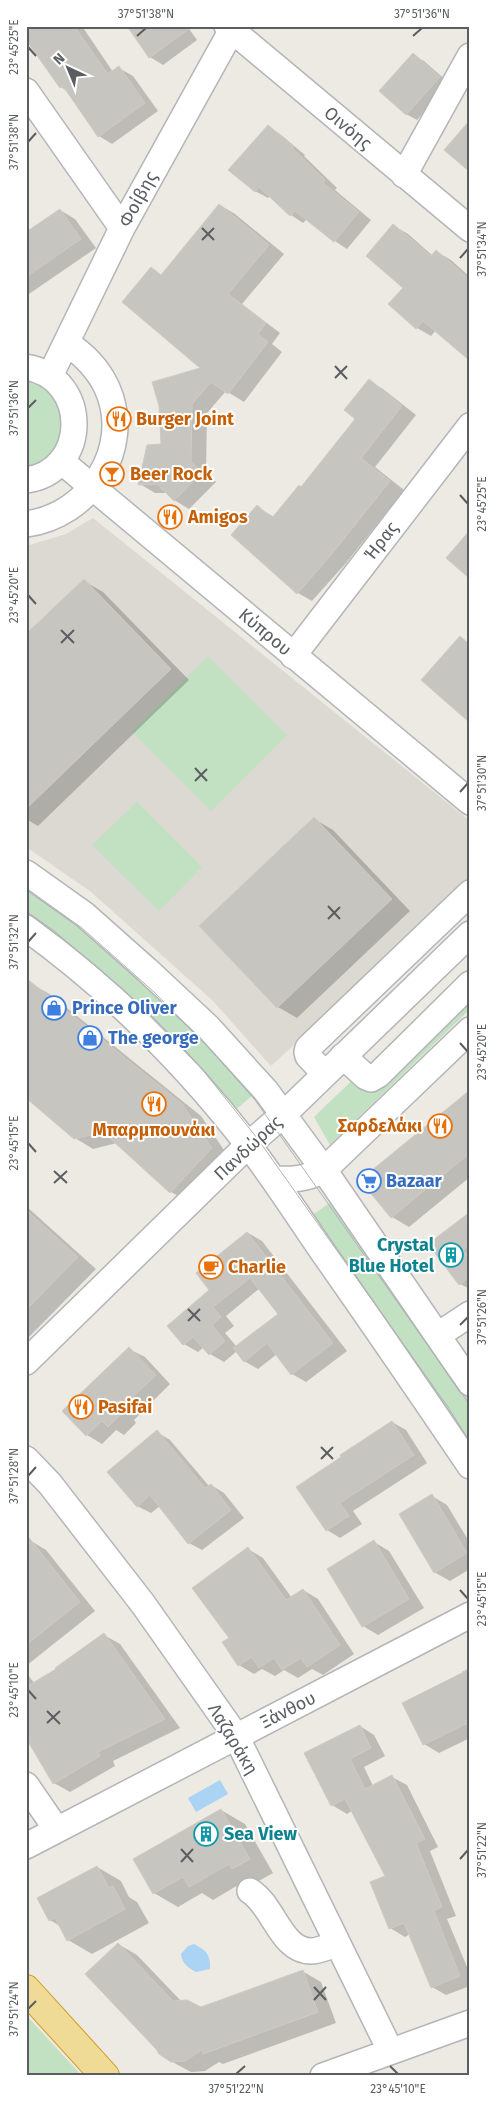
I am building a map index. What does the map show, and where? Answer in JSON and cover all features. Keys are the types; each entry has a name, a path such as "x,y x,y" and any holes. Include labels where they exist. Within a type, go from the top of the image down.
{"highway":[{"path":"26,1989 105,2076"}],"street":[{"name":"Οινόης","path":"231,28 470,229"},
{"name":"Φοίβης","path":"50,376 122,228 231,28"},
{"path":"404,175 470,56"},
{"path":"26,91 122,228"},
{"path":"26,524 53,518 68,510 94,487 104,470 112,450 114,430 113,409 107,389 97,371 84,355 67,343"},
{"path":"26,367 35,368 50,376 67,394 75,419 71,444 61,461 46,473 26,480"},
{"name":"Ήρας","path":"293,656 470,426"},
{"name":"Κύπρου","path":"61,461 470,802"},
{"path":"26,873 85,915 147,970 208,1027 284,1114 470,1383"},
{"path":"325,1074 308,1056 308,1048 470,893"},
{"path":"26,928 52,947 134,1017 196,1082 248,1145 405,1368 470,1466"},
{"name":"Πανδώρας","path":"26,1362 248,1145 284,1114 470,934"},
{"path":"344,1056 366,1077 371,1079 378,1075 470,984"},
{"path":"273,1179 298,1180 309,1178 324,1170 470,1030"},
{"path":"438,1335 470,1314"},
{"name":"Λαζαράκη","path":"26,1458 50,1484 143,1604 236,1736 390,2050"},
{"name":"Ξάνθου","path":"26,1846 470,1615"},
{"path":"26,1785 57,1830"},
{"path":"250,1891 258,1896 266,1905 288,1942 298,1949 312,1951 337,1944"},
{"path":"323,2076 390,2050 470,2023"}],"shaded area":[{"path":"93,518 470,821 470,884 271,1066 213,1001 90,891 26,847 26,546 66,534"}],"green space":[{"path":"26,377 41,382 58,400 64,426 55,451 45,461 26,468"},
{"path":"208,656 287,735 211,811 132,732"},
{"path":"137,802 202,867 159,911 92,845"},
{"path":"26,882 157,989 255,1093 232,1113 26,918"},
{"path":"470,967 470,1009 330,1145 314,1117"},
{"path":"331,1202 470,1399 470,1448 308,1218"},
{"path":"26,2015 82,2076 31,2076 26,2070"}],"water":[{"path":"220,1780 228,1794 196,1812 188,1798"},
{"path":"194,1944 202,1948 207,1954 210,1960 210,1969 196,1972 184,1963 181,1954 188,1946"}],"building":[{"path":"26,26 74,26 108,74 119,66 145,103 98,137 63,86 60,88 26,40"},
{"path":"127,26 193,26 149,58"},
{"path":"413,53 440,77 406,115 379,91"},
{"path":"470,120 470,172 444,150"},
{"path":"268,125 294,147 292,148 325,180 323,183 359,212 334,242 295,211 290,216 259,187 255,192 228,170"},
{"path":"219,204 269,245 228,294 266,323 258,334 268,342 228,394 211,382 192,404 191,462 202,472 174,501 157,484 138,485 147,445 161,444 159,406 152,382 200,368 122,302 151,267 161,275"},
{"path":"60,209 81,239 26,277 26,232"},
{"path":"393,224 431,256 436,250 470,280 470,361 423,321 416,329 388,304 403,288 366,256"},
{"path":"369,379 402,406 361,458 390,481 297,594 231,535 257,505 272,518 299,485 301,487 355,419 344,410"},
{"path":"470,530 470,579 446,558"},
{"path":"84,579 171,669 26,809 26,634"},
{"path":"460,636 470,645 470,723 421,680"},
{"path":"314,817 392,899 277,1008 199,926"},
{"path":"26,978 182,1104 212,1148 170,1193 103,1132 74,1139 26,1098"},
{"path":"470,1090 470,1153 391,1218 360,1180"},
{"path":"26,1210 78,1257 26,1310"},
{"name":"Crystal Blue Hotel","path":"470,1212 470,1245 463,1250 470,1259 470,1276 459,1285 428,1244"},
{"path":"247,1232 333,1343 291,1375 267,1343 244,1362 233,1348 278,1314 250,1278 213,1307 221,1317 212,1325 225,1341 209,1355 193,1337 183,1345 167,1326 209,1290 196,1273"},
{"path":"129,1347 156,1375 119,1410 122,1413 108,1427 102,1421 86,1436 62,1411"},
{"path":"392,1421 414,1455 340,1503 349,1516 326,1531 296,1487"},
{"path":"157,1430 205,1488 211,1484 231,1510 188,1544 150,1495 137,1507 107,1472"},
{"path":"432,1494 467,1553 434,1573 399,1514"},
{"path":"26,1534 80,1602 26,1645"},
{"path":"374,1540 409,1599 362,1627 327,1569"},
{"path":"248,1547 286,1600 303,1589 340,1645 307,1667 301,1658 282,1670 274,1658 259,1668 252,1657 238,1666 222,1642 229,1638 192,1588"},
{"path":"104,1633 165,1719 98,1752 100,1756 53,1784 26,1738 26,1687 56,1669"},
{"path":"470,1669 470,1722 423,1745 402,1703"},
{"path":"360,1725 371,1748 350,1759 365,1789 392,1775 425,1839 416,1843 442,1907 434,1911 460,1976 431,1988 404,1923 389,1929 370,1882 385,1876 345,1799 331,1806 304,1753"},
{"name":"Sea View","path":"221,1809 250,1859 232,1869 229,1864 189,1887 183,1877 153,1894 133,1859"},
{"path":"97,1866 109,1888 113,1886 125,1909 67,1941 55,1918 49,1921 37,1898"},
{"path":"118,1943 173,2001 187,2000 201,2007 303,1970 318,2012 203,2054 202,2050 185,2061 171,2062 159,2054 85,1974"}],"tram line":[{"path":"26,888 82,928 154,992 211,1050 255,1100 470,1405"},
{"path":"26,911 53,930 126,992 202,1069 257,1138 448,1407 470,1442"}],"place":[{"name":"Burger Joint","path":"119,419"},
{"name":"Beer Rock","path":"112,474"},
{"name":"Amigos","path":"170,517"},
{"name":"Prince Oliver","path":"54,1008"},
{"name":"The george","path":"90,1038"},
{"name":"Μπαρμπουνάκι","path":"154,1104"},
{"name":"Σαρδελάκι","path":"440,1126"},
{"name":"Bazaar","path":"369,1181"},
{"name":"Crystal Blue Hotel","path":"451,1255"},
{"name":"Charlie","path":"211,1267"},
{"name":"Pasifai","path":"81,1407"},
{"name":"Sea View","path":"206,1834"}]}
